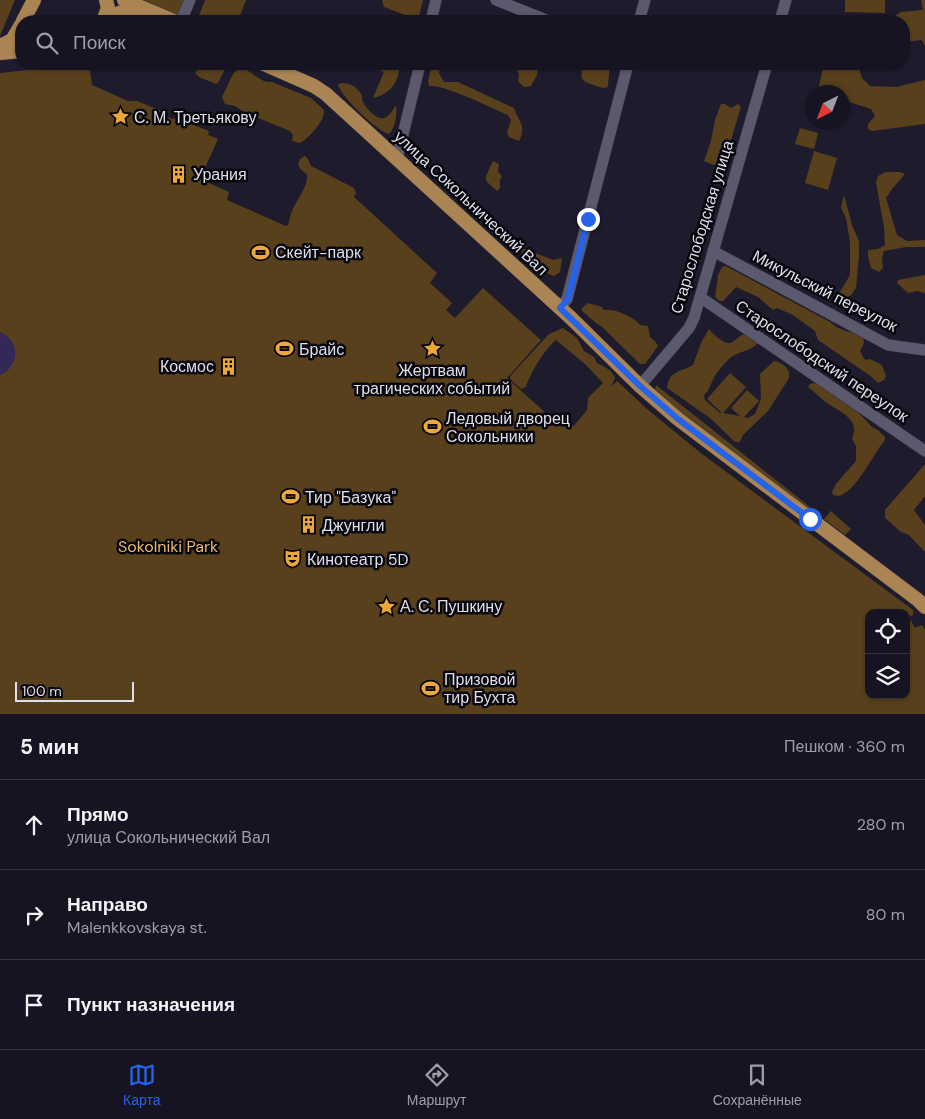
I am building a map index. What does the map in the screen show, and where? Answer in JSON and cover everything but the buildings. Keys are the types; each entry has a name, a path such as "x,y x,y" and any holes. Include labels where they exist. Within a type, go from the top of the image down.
{"main road":[{"path":"105,15 108,8 106,0"},
{"path":"124,0 160,15"},
{"path":"26,15 32,3"},
{"path":"116,15 125,11 141,15"},
{"path":"0,46 12,40 15,35"},
{"path":"0,54 15,52"},
{"name":"улица Сокольнический Вал","path":"277,70 320,89 560,308 640,386 710,444 850,548 925,607"}],"street":[{"path":"184,15 190,0"},
{"path":"432,15 436,0"},
{"path":"496,0 534,15"},
{"path":"641,15 645,0"},
{"path":"782,15 786,0"},
{"path":"396,159 418,70"},
{"path":"560,308 568,299 626,70"},
{"name":"Старослободская улица","path":"640,386 689,328 694,318 766,70"},
{"name":"Микульский переулок","path":"713,251 888,344 925,350"},
{"name":"Старослободский переулок","path":"700,297 925,451"}],"green space":[{"path":"0,0 15,0 0,36"},
{"path":"132,0 185,0 179,15 173,15"},
{"path":"205,0 246,0 240,15 199,15"},
{"path":"382,0 423,0 419,15 405,15 384,7"},
{"path":"845,0 885,0 885,13 845,12"},
{"path":"921,0 925,0 925,46 922,40 910,41 910,15 897,15 901,12 923,10"},
{"name":"Sokolniki Park","path":"28,70 90,70 92,85 128,101 137,101 164,112 163,115 172,119 176,118 209,131 208,135 218,139 200,179 229,192 227,200 286,226 288,225 292,209 306,182 307,174 298,165 300,159 305,156 311,166 354,188 356,193 354,197 437,273 430,283 452,303 446,310 455,318 483,288 541,340 507,378 557,423 563,416 574,426 587,410 588,398 603,383 586,365 556,340 538,362 526,387 521,389 510,379 511,375 549,334 563,328 577,338 584,351 594,357 597,363 612,373 615,378 611,387 617,381 647,409 702,454 913,610 913,615 910,616 910,609 865,609 865,699 910,699 910,619 915,628 922,625 925,630 925,714 0,714 0,73"},
{"path":"197,70 224,71 216,84 199,77 195,73"},
{"path":"237,70 246,70 267,82 272,82 311,98 324,110 322,119 316,129 300,143 292,141 293,135 290,131 244,112 235,106 225,104 222,97 233,74"},
{"path":"379,70 399,70 397,79 391,88 378,97 373,98 384,72"},
{"path":"431,70 440,70 439,73 444,82 458,82 514,108 522,127 519,141 509,137 507,133 511,120 508,115 456,92 436,86 429,86"},
{"path":"517,70 538,70 531,86 524,87 518,81"},
{"path":"582,70 609,70 608,86 606,88 589,84 583,80"},
{"path":"823,70 860,70 862,78 870,86 896,87 925,80 925,124 872,131 868,129 868,124 875,116 871,109 850,102 850,85 819,85"},
{"path":"338,84 354,86 361,94 362,101 377,117 386,117 396,105 396,120 389,134 377,127 352,105 340,90"},
{"path":"721,104 731,108 738,104 741,107 725,160 715,165 704,161"},
{"path":"800,128 818,133 814,149 795,144"},
{"path":"814,151 837,158 828,190 805,183"},
{"path":"493,161 499,164 498,172 502,176 500,188 497,191 486,181 486,176"},
{"path":"886,172 905,174 886,198 897,235 907,241 925,240 925,247 906,247 884,251 882,259 883,268 879,272 871,268 868,250 878,249 885,245 876,182 878,176"},
{"path":"844,195 852,225 859,241 859,256 856,288 851,295 841,300 839,297 840,292 850,275 850,242 846,218 841,208"},
{"path":"507,242 553,260 562,258 560,272 554,276 545,272"},
{"path":"726,266 839,328 863,338 864,343 860,351 865,360 870,359 882,365 886,376 884,380 878,383 818,340 815,331 793,315 777,308 773,310 758,297 736,287 723,301 720,301 715,297 718,275 722,267"},
{"path":"925,275 925,293 917,291 908,293 897,283 898,280"},
{"path":"588,303 602,307 603,310 623,313 640,325 648,326 650,337 658,346 645,364 640,364 601,326 582,311 582,308"},
{"path":"709,329 718,338 727,343 744,334 750,336 758,343 728,360 721,367 704,395 705,400 720,413 722,413 707,399 730,373 746,387 723,413 740,416 731,408 747,390 759,401 744,417 748,418 755,414 761,399 760,374 774,361 783,364 789,372 789,378 768,411 743,435 740,442 735,442 710,418 667,388 668,382 673,375 693,365 701,343"},
{"path":"813,383 821,385 857,411 872,427 885,437 885,440 858,480 839,496 833,495 832,492 836,484 856,461 856,446 852,439 854,426 848,417 808,387"},
{"path":"656,385 810,507 807,511 735,460 655,390"},
{"path":"925,464 925,496 914,510 925,525 925,552 909,535 901,532 885,518 885,510"},
{"path":"831,511 851,529 845,535 824,519"}],"shaded area":[{"path":"0,332 12,341 15,347 15,354 11,366 0,375"}],"place":[{"name":"С. М. Третьякову","path":"120,117"},
{"name":"Урания","path":"179,174"},
{"name":"Скейт-парк","path":"261,252"},
{"name":"Брайс","path":"285,349"},
{"name":"Жертвам трагических событий","path":"432,349"},
{"name":"Космос","path":"228,366"},
{"name":"Ледовый дворец Сокольники","path":"432,427"},
{"name":"Тир \"Базука\"","path":"291,497"},
{"name":"Джунгли","path":"308,525"},
{"name":"Кинотеатр 5D","path":"293,559"},
{"name":"А. С. Пушкину","path":"386,606"},
{"name":"Призовой тир Бухта","path":"430,688"}],"route":[{"path":"588,219 568,299 560,308 640,386 678,419 810,519"}]}
